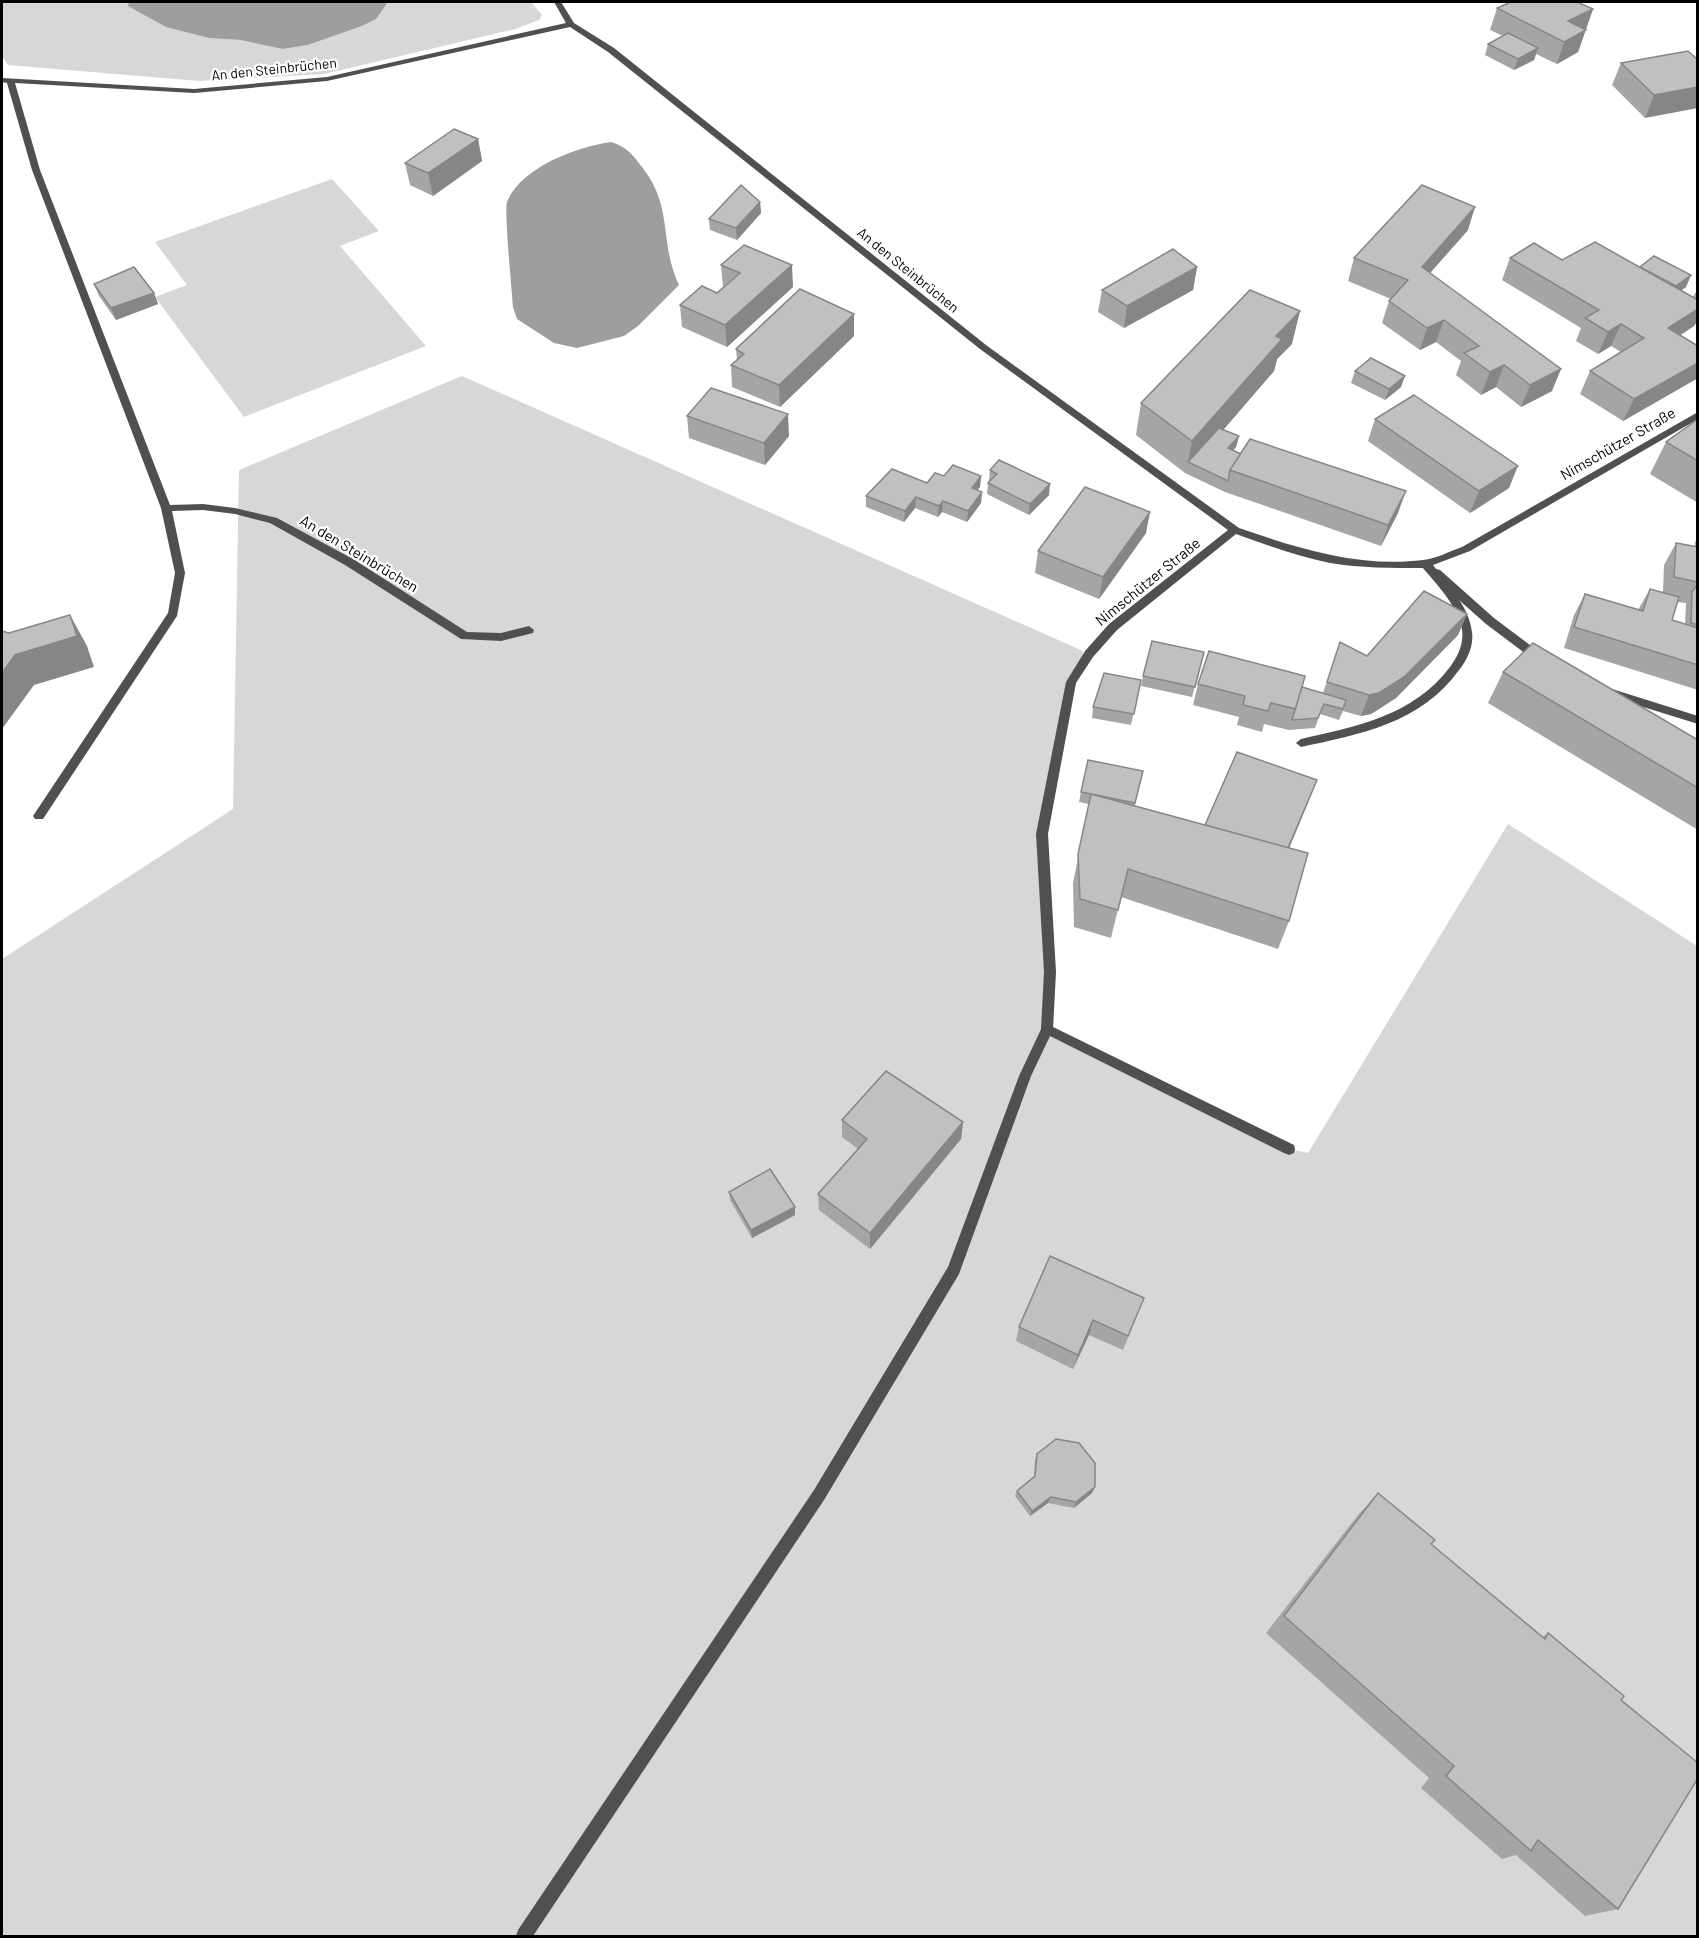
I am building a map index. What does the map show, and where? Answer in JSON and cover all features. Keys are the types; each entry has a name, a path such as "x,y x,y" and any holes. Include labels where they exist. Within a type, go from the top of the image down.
{"street":[{"name":"An den Steinbrüchen","path":"558,2 571,24 611,50 983,347 1235,530"},
{"name":"An den Steinbrüchen","path":"39,816 173,613 180,573 166,508 36,170 6,81 194,91 327,79 571,24"},
{"name":"Nimschützer Straße","path":"1047,1029 1050,972 1042,834 1071,682 1089,654 1113,627 1235,530 1283,547 1330,559 1381,565 1426,564 1466,549 1698,415"},
{"name":"An den Steinbrüchen","path":"166,508 214,509 273,520 349,562 465,636 501,637 529,630"},
{"path":"1426,564 1490,621 1551,666"},
{"path":"1301,743 1368,728 1403,714 1422,703 1451,675 1468,648 1467,633 1463,616 1426,564"},
{"path":"1603,697 1698,720"},
{"path":"524,1936 819,1495 954,1270 1025,1076 1047,1029 1289,1149"}],"shaded area":[{"path":"2,2 129,2 129,6 209,38 240,40 284,49 308,45 362,26 376,19 388,2 531,2 542,15 539,20 515,29 324,74 199,81 8,65 2,56"},
{"path":"129,2 388,2 376,19 362,26 308,45 283,49 240,40 209,38 166,27 128,6"},
{"path":"611,142 629,152 652,182 662,211 669,255 679,285 638,326 624,336 577,348 554,343 517,319 513,307 507,235 507,202 524,179 537,169 567,154"},
{"path":"332,179 379,231 340,246 426,346 244,417 155,297 187,285 155,242"},
{"path":"462,376 1083,651 1042,834 1047,1029 1289,1149 1308,1153 1508,824 1697,946 1697,1936 2,1936 2,959 233,809 239,470"}],"building":[{"path":"1511,2 1577,2 1593,9 1568,21 1586,30 1564,42 1497,8"},
{"path":"1508,33 1538,48 1518,59 1488,44"},
{"path":"1688,51 1698,60 1698,87 1654,95 1621,63"},
{"path":"454,129 478,139 428,173 405,163"},
{"path":"741,185 760,202 736,228 709,219"},
{"path":"1422,185 1475,207 1422,267 1561,369 1530,385 1504,365 1490,372 1464,353 1479,346 1444,320 1427,328 1389,301 1408,280 1354,258"},
{"path":"1595,242 1698,300 1698,309 1668,328 1698,346 1698,363 1634,399 1590,371 1644,338 1621,324 1608,332 1585,318 1599,310 1510,258 1534,243 1562,260"},
{"path":"744,245 792,265 725,325 680,305 702,286 717,293 740,273 721,265"},
{"path":"1173,249 1197,267 1127,306 1102,290"},
{"path":"1654,256 1691,275 1676,286 1640,267"},
{"path":"134,267 154,293 111,308 94,284"},
{"path":"800,289 854,314 779,385 731,365 744,354 736,349"},
{"path":"1250,290 1300,311 1276,336 1282,339 1192,441 1141,403"},
{"path":"1371,358 1405,376 1389,389 1355,371"},
{"path":"711,388 788,414 764,443 687,416"},
{"path":"1414,395 1518,466 1479,491 1375,419"},
{"path":"1698,419 1698,461 1666,442"},
{"path":"1219,428 1239,436 1228,448 1241,454 1230,470 1228,481 1188,462"},
{"path":"1250,439 1406,491 1388,525 1230,470"},
{"path":"999,460 1050,484 1030,504 988,483 997,474 990,470"},
{"path":"953,465 981,476 972,488 982,492 968,511 943,501 939,506 916,497 905,511 866,496 892,469 927,483 935,473 944,476"},
{"path":"1085,487 1150,512 1103,577 1038,551"},
{"path":"1676,543 1698,547 1698,582 1674,577"},
{"path":"1698,585 1698,625 1691,623 1692,592"},
{"path":"1650,589 1679,597 1672,620 1698,628 1698,665 1574,627 1585,594 1643,611"},
{"path":"1424,591 1467,614 1404,677 1379,693 1369,695 1327,682 1340,642 1367,656"},
{"path":"70,615 77,636 15,655 2,673 2,631 9,633"},
{"path":"1152,641 1204,652 1195,687 1143,676"},
{"path":"1533,643 1698,740 1698,788 1503,672"},
{"path":"1209,651 1305,676 1296,709 1271,703 1268,711 1243,705 1245,696 1198,684"},
{"path":"1104,673 1141,680 1134,714 1093,707"},
{"path":"1302,687 1346,700 1343,709 1324,704 1318,718 1292,720"},
{"path":"1237,752 1317,780 1288,848 1205,825"},
{"path":"1088,760 1143,771 1135,803 1081,792"},
{"path":"1091,794 1308,853 1289,921 1128,869 1118,910 1080,899 1078,854"},
{"path":"886,1071 963,1122 870,1233 818,1194 867,1139 842,1120"},
{"path":"770,1169 795,1207 751,1230 729,1192"},
{"path":"1050,1256 1144,1298 1128,1336 1093,1320 1078,1355 1019,1327"},
{"path":"1056,1439 1079,1443 1095,1463 1095,1487 1076,1502 1051,1497 1032,1511 1017,1491 1035,1476 1037,1454"},
{"path":"1378,1493 1435,1540 1431,1544 1545,1639 1548,1633 1624,1696 1621,1700 1698,1763 1698,1778 1618,1909 1538,1840 1531,1851 1446,1776 1454,1766 1284,1616"}]}
